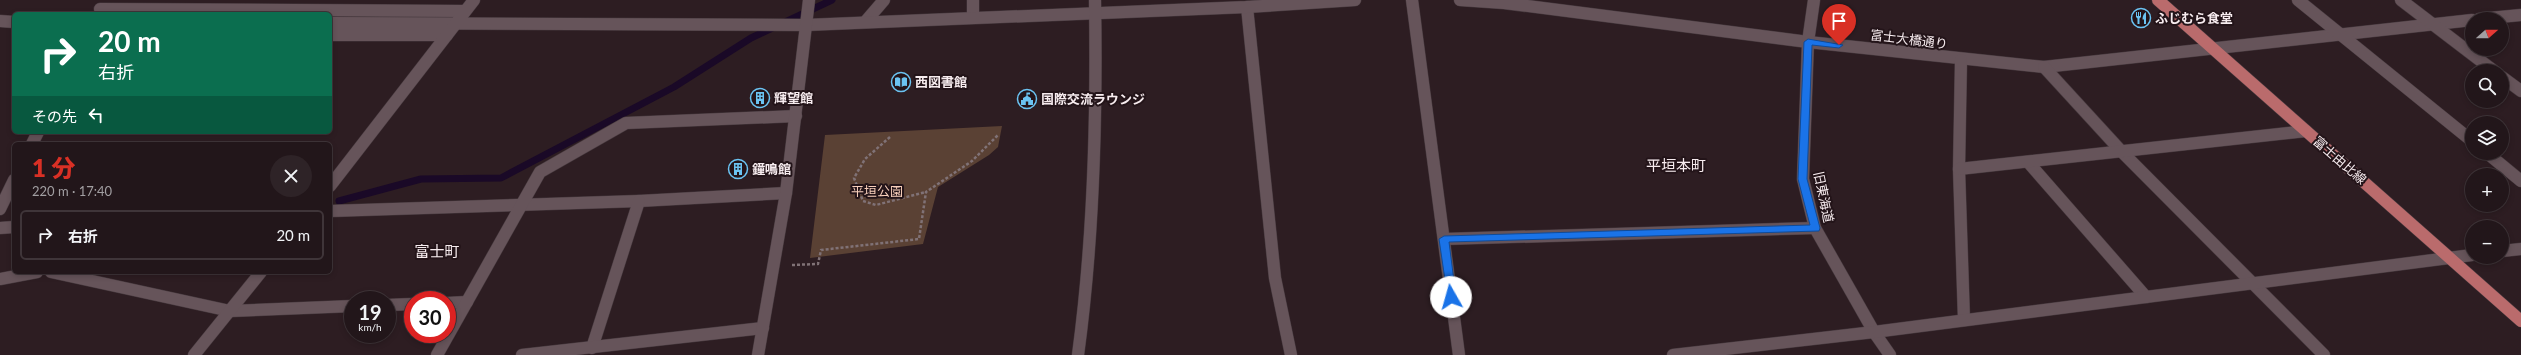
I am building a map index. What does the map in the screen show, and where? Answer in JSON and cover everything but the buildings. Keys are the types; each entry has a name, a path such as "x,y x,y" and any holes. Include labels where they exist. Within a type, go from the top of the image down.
{"main road":[{"name":"富士由比線","path":"2158,0 2521,320"}],"street":[{"path":"190,10 204,0"},
{"path":"332,183 474,0"},
{"path":"758,355 786,193 809,0"},
{"path":"866,21 884,0"},
{"path":"973,0 974,16"},
{"path":"332,23 806,25 974,16 1095,6 1247,7 1355,0"},
{"path":"1412,0 1459,355"},
{"name":"富士大橋通り","path":"1460,0 1504,3 1961,60 2044,67 2465,21"},
{"name":"旧東海道","path":"1814,0 1808,42 1803,179 1815,228 1874,332 1890,355"},
{"path":"2298,0 2338,34 2465,135"},
{"path":"2401,0 2485,64"},
{"path":"1078,355 1086,299 1095,186 1095,6"},
{"path":"1247,7 1275,278 1291,355"},
{"path":"101,8 190,10 465,11"},
{"path":"2509,16 2521,15"},
{"path":"0,22 12,22"},
{"path":"332,35 447,35"},
{"path":"1961,60 1959,169 1964,320"},
{"path":"2044,67 2122,152 2251,284 2324,355"},
{"path":"2509,82 2521,91"},
{"path":"437,355 523,206 540,172 626,123 796,116"},
{"path":"1959,169 2122,152 2306,130"},
{"path":"2496,160 2521,181"},
{"path":"2028,162 2146,297"},
{"path":"0,209 12,184"},
{"path":"332,211 523,206 786,193"},
{"path":"592,348 639,201"},
{"path":"0,228 12,228"},
{"path":"1444,239 1815,228"},
{"path":"2509,250 2521,249"},
{"path":"1673,355 1874,332 2465,256"},
{"path":"0,279 26,274"},
{"path":"60,274 230,311 344,306"},
{"path":"194,355 259,274"},
{"path":"456,303 467,302"},
{"path":"522,355 763,328"}],"path":[{"path":"890,136 865,159 854,178 863,201 876,205 926,192 972,161 998,135"},
{"path":"773,266 818,264 822,250 920,240 926,192"}],"green space":[{"name":"平垣公園","path":"1002,126 998,147 989,155 938,187 923,244 810,258 825,135"}],"waterway":[{"path":"339,201 421,179 501,178 674,87 751,38 832,0"}],"place":[{"name":"ふじむら食堂","path":"2141,18"},
{"name":"西図書館","path":"901,82"},
{"name":"輝望館","path":"760,98"},
{"name":"国際交流ラウンジ","path":"1027,99"},
{"name":"鐘鳴館","path":"738,169"}],"district":[{"name":"平垣本町","path":"1676,165"},
{"name":"富士町","path":"437,251"}],"route":[{"path":"1451,297 1444,239 1815,228 1803,179 1808,42 1839,45"}]}
